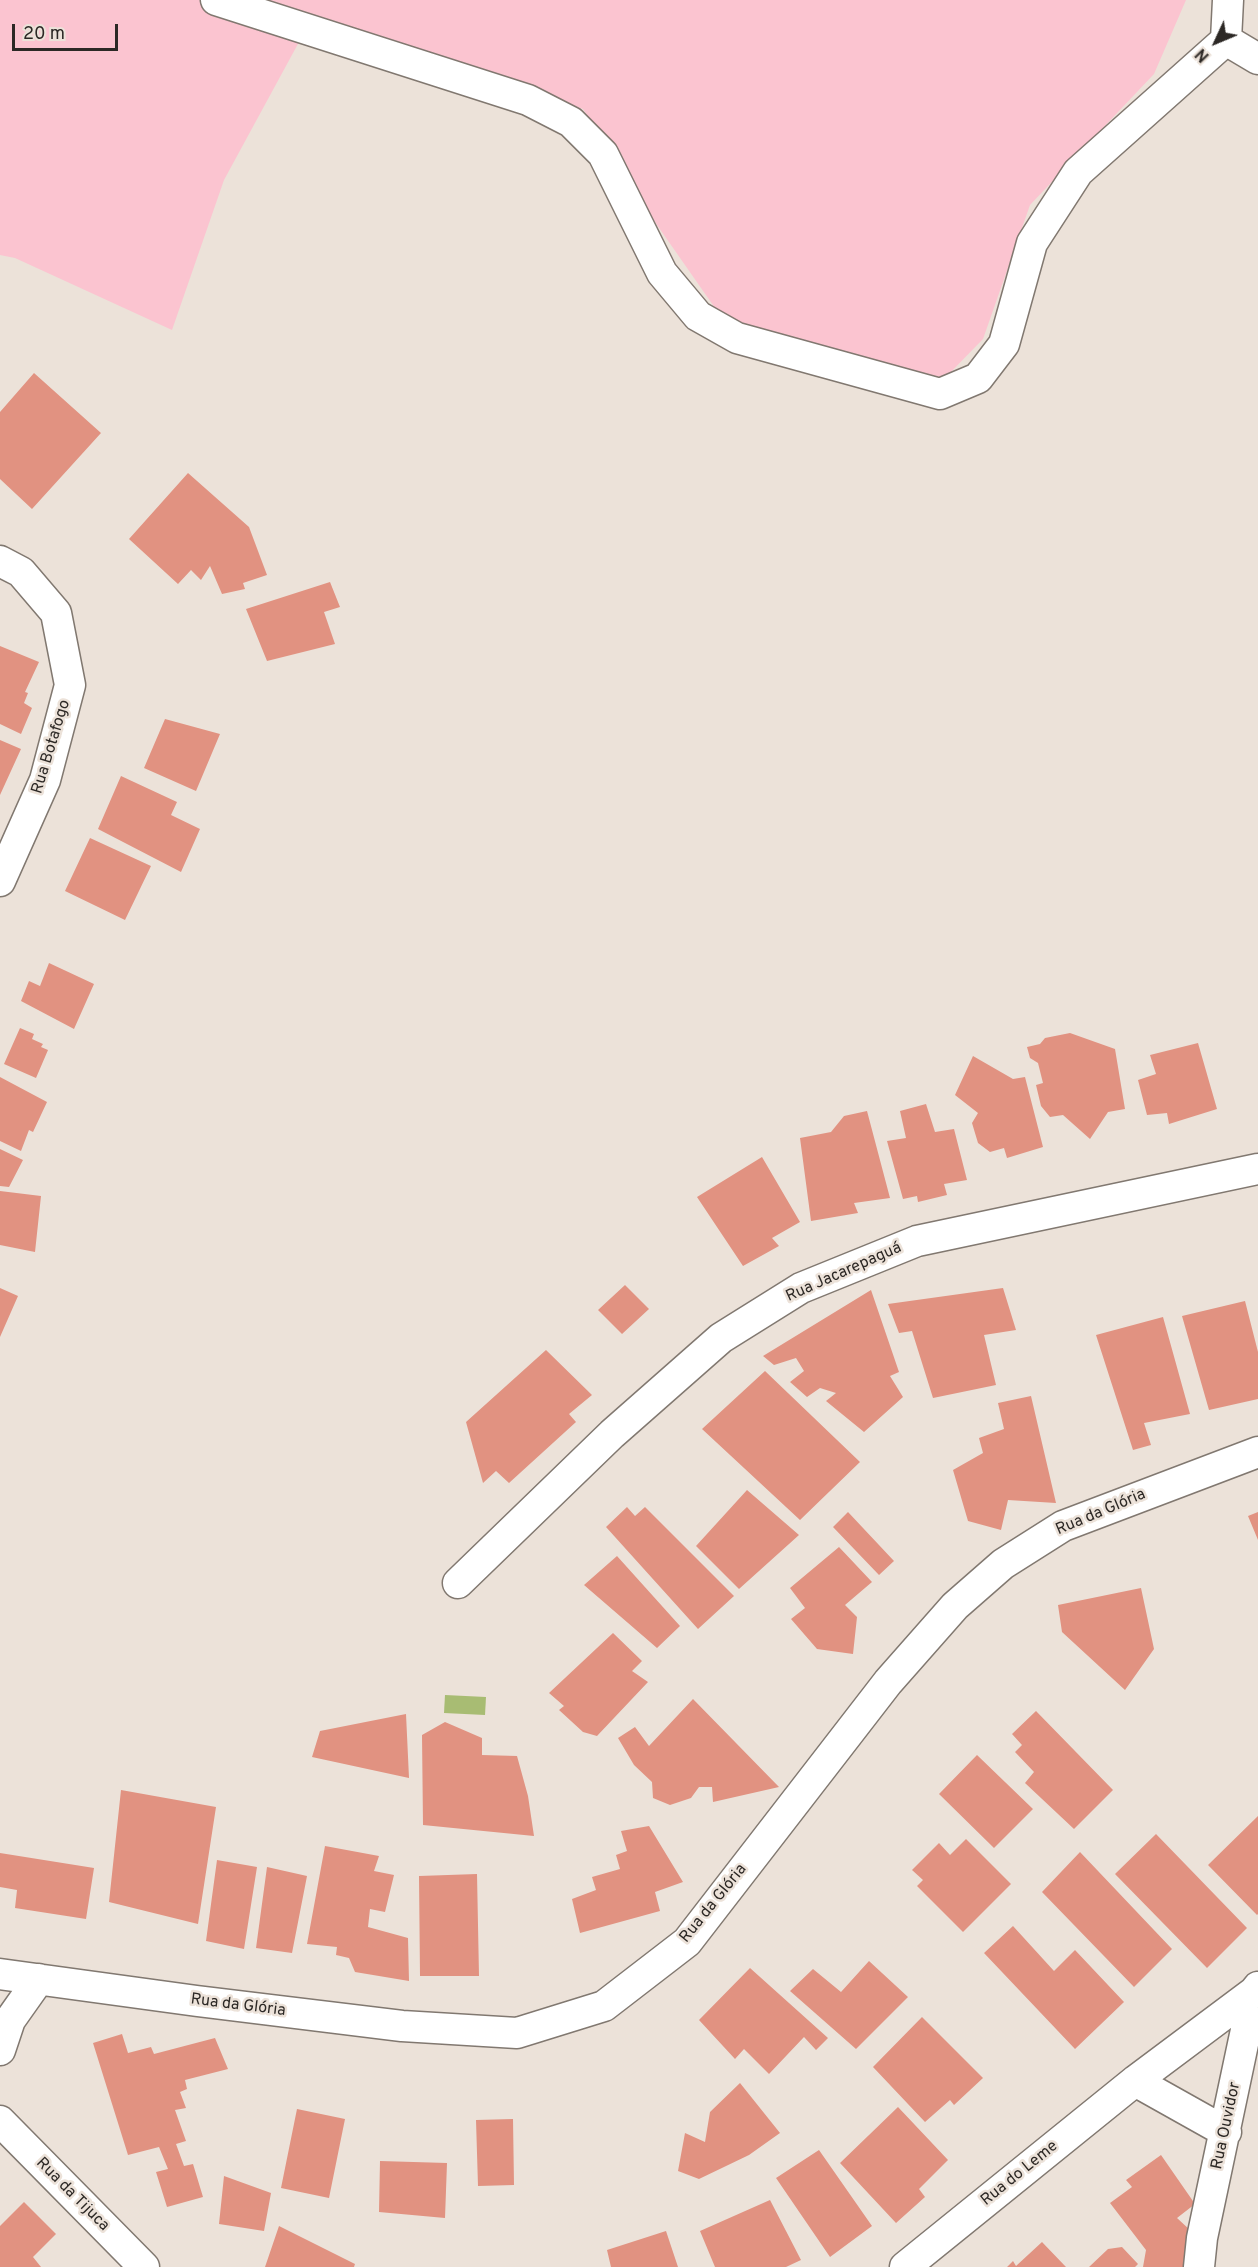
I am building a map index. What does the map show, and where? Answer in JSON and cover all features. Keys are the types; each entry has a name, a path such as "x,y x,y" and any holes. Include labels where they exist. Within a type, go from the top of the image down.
{"street":[{"path":"216,0 528,100 571,122 603,154 662,273 698,316 737,338 940,394 978,378 1004,344 1032,243 1078,172 1226,40 1228,0"},
{"path":"1226,40 1258,59"},
{"name":"Rua Botafogo","path":"0,561 21,572 56,613 70,685 45,780 0,880"},
{"name":"Rua Jacarepaguá","path":"458,1583 612,1434 720,1338 801,1288 917,1241 1258,1169"},
{"name":"Rua da Glória","path":"0,1974 208,2003 402,2026 517,2033 604,2006 687,1941 888,1682 955,1606 1003,1564 1063,1526 1258,1452"},
{"path":"0,2050 10,2020 39,1979"},
{"name":"Rua do Leme","path":"905,2267 1135,2081 1256,1990"},
{"name":"Rua Ouvidor","path":"1199,2267 1202,2238 1256,1990"},
{"path":"1135,2081 1226,2132"},
{"name":"Rua da Tijuca","path":"0,2121 144,2267"}],"shaded area":[{"path":"0,0 1186,0 1154,74 1030,205 983,339 945,378 822,350 722,318 657,225 583,109 324,20 299,42 224,180 172,330 15,258 0,255"},
{"path":"445,1695 486,1697 485,1715 444,1713"}],"building":[{"path":"34,373 101,433 32,509 0,479 0,412"},
{"path":"188,473 249,527 267,575 243,583 245,589 222,594 210,566 201,580 191,570 178,584 129,539"},
{"path":"330,582 340,607 324,612 335,644 267,661 246,609"},
{"path":"0,646 39,662 25,692 28,693 24,703 32,708 21,734 0,724"},
{"path":"165,719 220,734 196,791 144,768"},
{"path":"0,740 21,749 0,795"},
{"path":"121,776 177,802 171,815 200,829 181,872 98,829"},
{"path":"90,838 151,866 125,920 65,891"},
{"path":"49,963 94,984 74,1029 21,1001 29,981 40,986"},
{"path":"20,1028 34,1034 32,1039 43,1044 41,1047 48,1050 36,1078 4,1064"},
{"path":"1070,1033 1115,1049 1125,1109 1108,1112 1090,1139 1063,1115 1050,1117 1041,1106 1036,1085 1043,1083 1038,1063 1030,1058 1027,1047 1040,1044 1045,1038"},
{"path":"1198,1043 1217,1109 1169,1124 1167,1113 1147,1115 1138,1080 1156,1074 1150,1055"},
{"path":"973,1056 1013,1079 1025,1077 1043,1147 1007,1158 1004,1148 990,1152 978,1143 972,1123 978,1113 955,1095"},
{"path":"0,1077 47,1102 33,1132 29,1130 21,1151 0,1141"},
{"path":"926,1104 935,1132 954,1129 967,1180 944,1184 947,1195 918,1202 917,1196 903,1199 887,1141 906,1138 900,1111"},
{"path":"867,1111 890,1198 854,1203 858,1213 811,1221 800,1138 831,1132 844,1116"},
{"path":"0,1149 23,1160 9,1187 0,1186"},
{"path":"762,1157 800,1222 772,1238 779,1246 743,1266 697,1197"},
{"path":"0,1191 41,1196 35,1252 0,1245"},
{"path":"625,1285 649,1309 622,1334 598,1310"},
{"path":"0,1288 18,1296 0,1337"},
{"path":"1003,1288 1016,1330 984,1335 996,1385 933,1398 912,1331 899,1333 888,1304"},
{"path":"871,1290 899,1372 890,1376 903,1397 864,1432 826,1401 836,1393 820,1388 807,1397 790,1382 804,1371 796,1358 774,1365 763,1356"},
{"path":"1245,1301 1258,1352 1258,1399 1209,1410 1182,1316"},
{"path":"1163,1317 1190,1414 1144,1423 1151,1445 1133,1450 1096,1335"},
{"path":"546,1350 592,1395 569,1414 576,1422 509,1483 496,1471 483,1483 466,1422"},
{"path":"765,1371 860,1462 800,1520 702,1429"},
{"path":"1031,1396 1056,1503 1008,1500 1001,1530 968,1521 953,1470 983,1453 979,1438 1004,1429 998,1403"},
{"path":"747,1490 799,1535 739,1589 696,1546"},
{"path":"627,1507 635,1516 645,1507 734,1596 698,1629 606,1527"},
{"path":"848,1512 894,1561 879,1575 833,1527"},
{"path":"1258,1512 1258,1540 1248,1516"},
{"path":"839,1547 872,1582 845,1605 857,1617 853,1654 817,1649 791,1619 805,1608 790,1588"},
{"path":"617,1556 680,1626 657,1648 584,1585"},
{"path":"1141,1588 1154,1649 1125,1690 1062,1632 1058,1605"},
{"path":"613,1633 642,1661 632,1671 648,1682 597,1736 583,1732 559,1710 564,1706 549,1693"},
{"path":"693,1699 779,1787 713,1802 712,1787 699,1787 691,1798 670,1805 653,1798 652,1782 634,1765 618,1738 635,1727 649,1746"},
{"path":"1036,1711 1113,1790 1074,1829 1025,1783 1034,1772 1015,1752 1022,1745 1012,1734"},
{"path":"406,1714 409,1778 312,1757 320,1731"},
{"path":"445,1722 482,1738 482,1755 517,1756 528,1796 534,1836 423,1825 422,1735"},
{"path":"977,1755 1033,1809 994,1848 939,1794"},
{"path":"121,1790 216,1807 198,1924 109,1902"},
{"path":"1258,1816 1258,1914 1257,1915 1208,1865"},
{"path":"649,1826 683,1882 655,1892 660,1911 580,1933 572,1899 596,1890 592,1877 620,1869 616,1855 627,1851 621,1831"},
{"path":"1156,1834 1247,1928 1207,1968 1115,1874"},
{"path":"966,1839 1011,1884 963,1932 917,1886 923,1880 912,1870 939,1843 950,1855"},
{"path":"325,1846 379,1856 374,1871 394,1875 385,1912 370,1909 368,1927 408,1938 409,1981 355,1972 349,1958 336,1955 337,1947 307,1944"},
{"path":"1080,1852 1172,1949 1134,1987 1042,1892"},
{"path":"0,1853 94,1868 86,1919 15,1908 17,1890 0,1887"},
{"path":"217,1860 257,1867 244,1949 206,1941"},
{"path":"267,1867 307,1876 292,1953 256,1948"},
{"path":"477,1874 479,1976 420,1976 419,1876"},
{"path":"1013,1926 1054,1971 1075,1950 1124,2002 1075,2049 984,1953"},
{"path":"869,1961 908,1997 856,2049 790,1991 813,1969 841,1992"},
{"path":"750,1968 828,2038 816,2050 804,2037 769,2074 744,2049 735,2059 699,2020"},
{"path":"922,2017 983,2078 954,2105 950,2100 925,2122 873,2067"},
{"path":"122,2034 128,2053 151,2047 154,2054 215,2038 228,2069 185,2080 187,2089 180,2092 186,2108 175,2110 186,2141 176,2144 184,2166 193,2164 203,2197 167,2207 156,2172 168,2169 159,2147 128,2155 93,2043"},
{"path":"740,2083 780,2133 749,2155 699,2179 678,2171 685,2133 705,2142 710,2112"},
{"path":"898,2107 948,2160 919,2189 925,2197 896,2223 840,2163"},
{"path":"297,2109 345,2119 329,2198 281,2188"},
{"path":"513,2119 514,2185 478,2186 476,2120"},
{"path":"819,2150 872,2226 830,2257 776,2178"},
{"path":"1161,2155 1195,2204 1177,2218 1190,2230 1184,2267 1143,2267 1146,2250 1110,2203 1132,2187 1126,2180"},
{"path":"380,2161 447,2163 445,2218 379,2212"},
{"path":"224,2176 271,2193 264,2231 219,2224"},
{"path":"770,2200 801,2260 786,2267 715,2267 700,2231"},
{"path":"24,2202 56,2234 33,2257 41,2267 0,2267 0,2226"},
{"path":"279,2226 355,2264 354,2267 265,2267"},
{"path":"666,2231 678,2267 611,2267 607,2250"},
{"path":"1042,2242 1066,2267 1007,2267 1013,2261 1016,2266"},
{"path":"1122,2247 1138,2264 1135,2267 1089,2267 1108,2249"}]}
